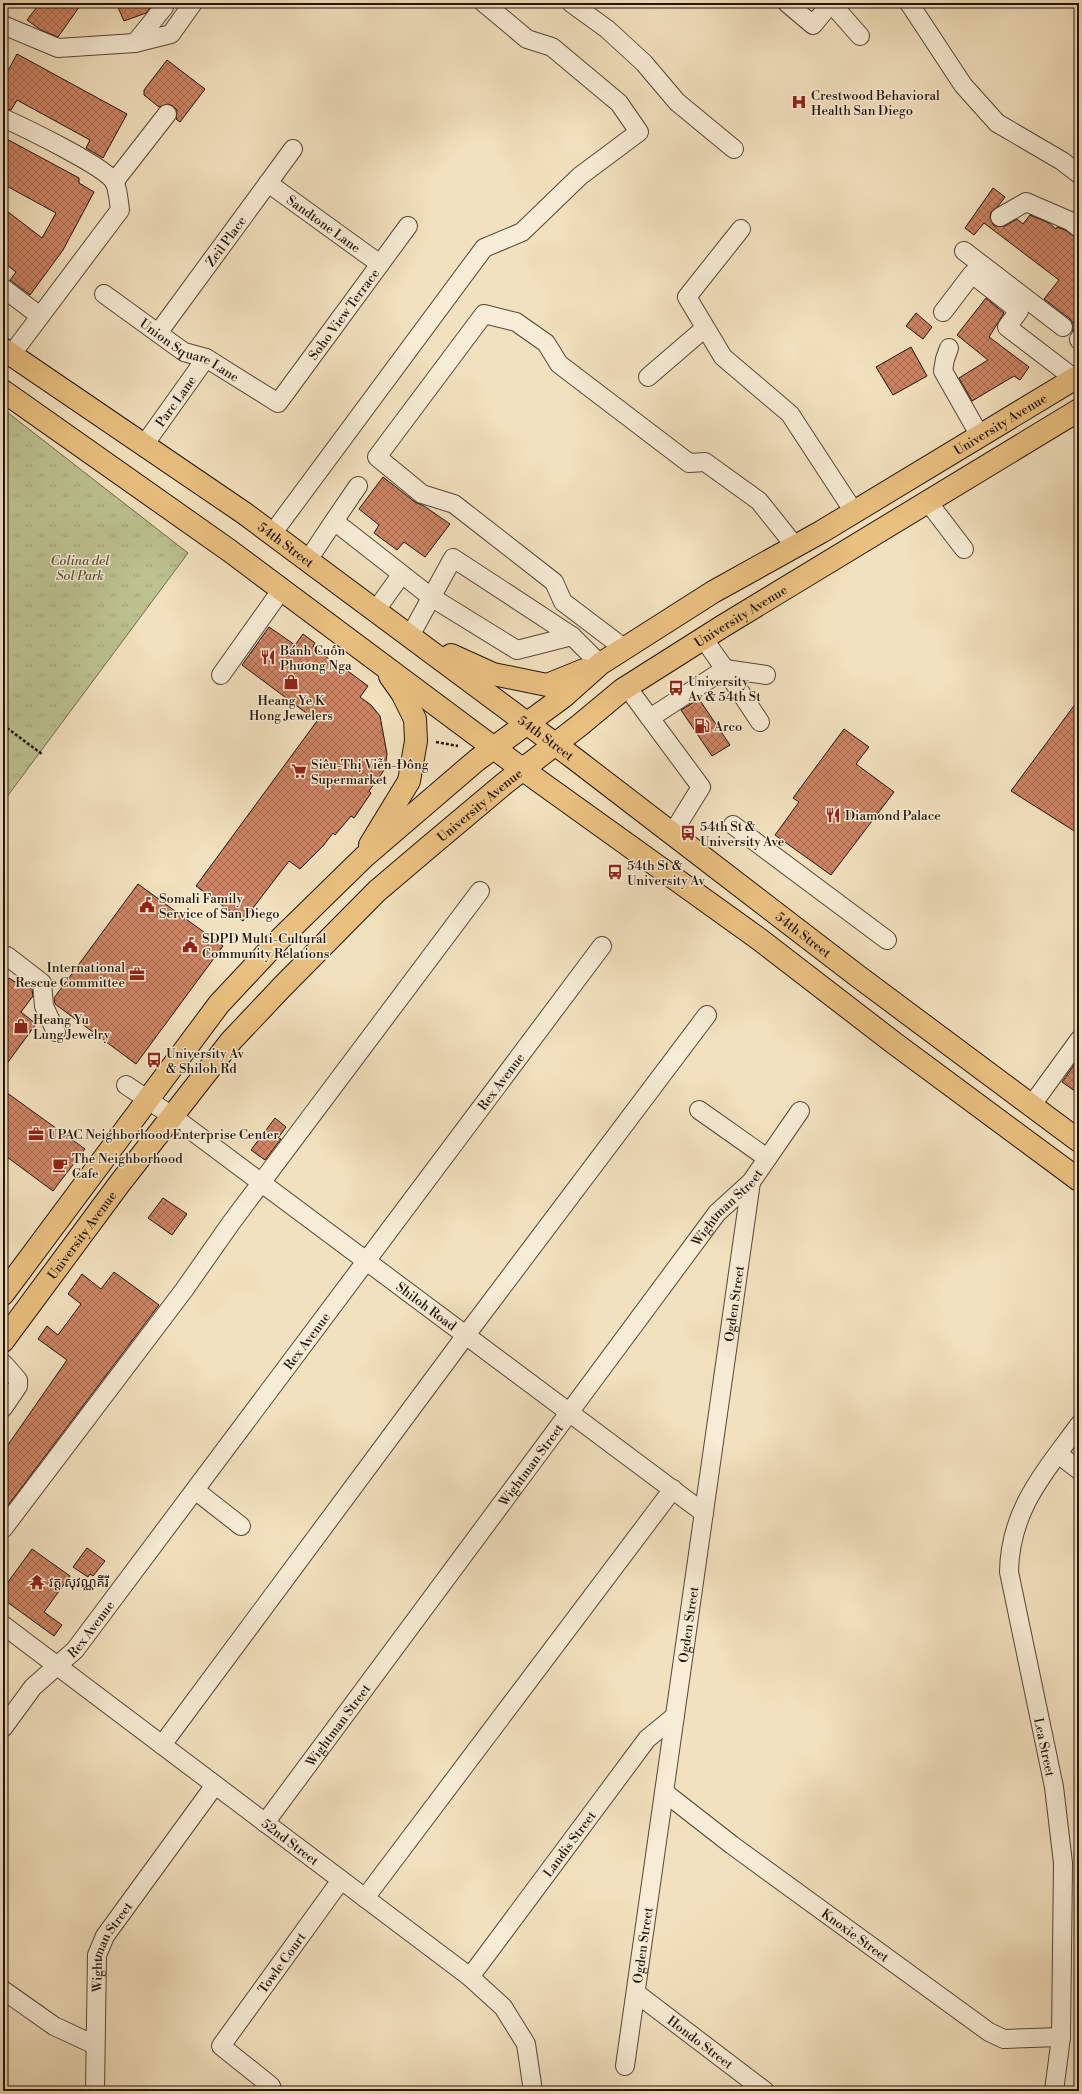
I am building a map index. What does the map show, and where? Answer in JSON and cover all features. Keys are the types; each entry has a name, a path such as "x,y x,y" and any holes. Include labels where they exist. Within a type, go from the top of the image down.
{"main road":[{"name":"54th Street","path":"7,352 272,534 376,610 555,744 859,977 1079,1141"},
{"name":"University Avenue","path":"3,1294 219,1004 278,941 364,856 494,748 527,724 600,664 713,592 854,512 1077,378"},
{"path":"3,391 282,589 522,769 792,965 894,1043 1079,1180"},
{"name":"University Avenue","path":"3,1341 120,1183 231,1041 377,891 522,769 627,686 703,638 1079,410"},
{"path":"410,636 493,674 547,686 600,664"},
{"path":"364,856 374,835 409,782 416,741 415,719 402,693 383,665"},
{"path":"792,965 841,982 859,977"}],"street":[{"path":"134,43 164,7 165,3"},
{"path":"3,25 58,48 134,43 171,34 193,3"},
{"path":"272,534 484,248 522,232 580,176 640,132 619,103 552,47 527,39 484,3"},
{"path":"571,3 607,29 644,63 677,102 734,149"},
{"path":"787,3 814,25 831,3 860,36"},
{"path":"909,3 963,85 997,123 1062,161 1079,174"},
{"path":"114,182 167,114"},
{"path":"3,118 63,148 100,170 114,182 120,210 40,316 7,352"},
{"name":"Zeil Place","path":"158,333 293,149"},
{"name":"Sandtone Lane","path":"268,183 380,264"},
{"path":"1000,217 1026,202 1070,220 1079,228"},
{"name":"Soho View Terrace","path":"278,403 408,226"},
{"path":"741,230 687,297 723,358 790,414 854,512"},
{"path":"964,251 1063,327"},
{"path":"943,312 972,274 1019,311 1007,328 1077,378"},
{"path":"3,288 40,316"},
{"name":"Union Square Lane","path":"104,294 184,352 206,358 278,403"},
{"path":"624,649 563,602 554,582 460,508 454,504 422,494 377,457 484,314 516,322 546,343 559,364 689,463 705,462 759,501 795,546"},
{"path":"648,377 705,328"},
{"path":"949,348 944,359 943,371 980,436"},
{"name":"Parc Lane","path":"144,445 206,358"},
{"path":"308,560 358,486"},
{"path":"928,502 964,549"},
{"path":"334,521 431,597 517,650 572,636"},
{"path":"410,636 453,558 572,636 600,664"},
{"path":"376,610 402,574"},
{"path":"221,675 282,589"},
{"path":"703,638 760,722"},
{"path":"650,718 725,669 766,675"},
{"path":"627,686 701,787 672,834"},
{"path":"733,825 887,940"},
{"path":"3,1529 184,1290 261,1182 480,891"},
{"name":"Rex Avenue","path":"3,1728 33,1687 75,1650 602,946"},
{"path":"7,956 42,983 44,1006 56,1032"},
{"path":"162,1746 466,1335 707,1015"},
{"path":"1031,1106 1079,1040"},
{"name":"Shiloh Road","path":"126,1085 172,1116 704,1513"},
{"path":"699,1110 767,1158"},
{"name":"Wightman Street","path":"265,1823 717,1213 752,1182 800,1111"},
{"name":"Ogden Street","path":"625,2066 752,1182"},
{"path":"3,1364 18,1380 18,1386 3,1408"},
{"name":"Lea Street","path":"1054,2091 1061,2036 1064,1863 1060,1825 1046,1747 1009,1572 1011,1542 1019,1515 1025,1502 1079,1425"},
{"path":"1058,1454 1079,1470"},
{"path":"195,1490 242,1526"},
{"path":"365,1898 673,1490"},
{"name":"52nd Street","path":"3,1625 470,1977 503,2007 526,2044 533,2091"},
{"name":"Landis Street","path":"470,1977 647,1739 675,1716"},
{"name":"Wightman Street","path":"95,2091 97,1955 105,1936 215,1785"},
{"name":"Knoxie Street","path":"664,1792 732,1845 989,2032 1004,2039 1061,2036"},
{"name":"Towle Court","path":"272,2091 271,2086 221,2046 341,1880"},
{"path":"3,1990 54,2026 95,2045"},
{"name":"Hondo Street","path":"636,1993 765,2091"}],"path":[{"path":"3,725 42,754"},
{"path":"433,742 463,747"}],"green space":[{"name":"Colina del Sol Park","path":"3,409 188,553 3,802"}],"building":[{"path":"40,3 82,3 58,37 41,30 27,20"},
{"path":"116,3 154,3 146,13 124,21"},
{"path":"17,54 127,114 103,158 86,148 90,140 17,100 11,110 3,108 3,80"},
{"path":"167,60 205,89 180,122 176,119 177,110 173,106 168,104 159,107 144,95 144,90"},
{"path":"3,137 79,178 79,183 94,192 63,250 30,295 10,280 16,272 3,262 3,208 42,238 56,213 3,184"},
{"path":"993,188 1005,197 991,212 990,217 994,226 1005,226 1017,219 1023,224 1030,215 1049,223 1056,229 1057,227 1065,230 1079,240 1079,329 1072,331 1073,323 1070,319 1044,299 1059,280 984,223 974,235 965,228"},
{"path":"986,298 1004,313 989,337 1029,367 1020,380 1014,376 972,401 959,378 988,360 957,335"},
{"path":"916,313 932,327 923,339 906,326"},
{"path":"911,347 927,376 893,395 876,367"},
{"path":"383,477 415,502 424,506 450,524 425,557 404,542 397,550 374,533 379,525 359,509"},
{"path":"269,627 295,645 303,634 315,643 313,646 340,668 341,666 368,686 360,697 371,705 380,716 387,754 385,769 369,791 371,793 354,818 351,816 335,835 333,833 323,846 300,869 289,861 243,921 196,886 317,721 242,665"},
{"path":"699,699 730,745 712,756 681,710"},
{"path":"1079,699 1079,834 1011,791"},
{"name":"Diamond Palace","path":"844,729 869,747 856,764 894,792 831,875 775,835 799,802 793,798"},
{"name":"International Rescue Committee","path":"138,884 223,946 136,1064 55,1004 54,998"},
{"path":"9,978 20,985 22,982 32,989 33,996 21,1012 36,1024 3,1069 3,987"},
{"path":"1079,1058 1079,1094 1062,1082"},
{"path":"3,1090 85,1149 53,1191 3,1154"},
{"path":"275,1118 286,1127 278,1138 281,1139 265,1160 251,1150"},
{"path":"163,1198 187,1214 172,1235 148,1218"},
{"path":"114,1272 159,1305 3,1512 3,1452 67,1360 38,1339 47,1326 58,1335 81,1304 68,1294 82,1274 101,1289"},
{"path":"87,1548 105,1561 93,1576 90,1574 88,1577 73,1567"},
{"name":"វត្ត សុវណ្ណគីរី","path":"32,1549 70,1576 44,1612 62,1625 54,1636 3,1599 3,1589"}],"place":[{"name":"Crestwood Behavioral Health San Diego","path":"799,102"},
{"name":"Bánh Cuốn Phương Nga","path":"268,657"},
{"name":"Heang Ye K Hong Jewelers","path":"291,682"},
{"name":"University Av & 54th St","path":"676,688"},
{"name":"Arco","path":"702,726"},
{"name":"Siêu-Thị Viễn-Đông Supermarket","path":"299,771"},
{"name":"Diamond Palace","path":"833,815"},
{"name":"54th St & University Ave","path":"688,833"},
{"name":"54th St & University Av","path":"615,872"},
{"name":"Somali Family Service of San Diego","path":"147,905"},
{"name":"SDPD Multi-Cultural Community Relations","path":"190,945"},
{"name":"International Rescue Committee","path":"137,974"},
{"name":"Heang Yu Lung Jewelry","path":"21,1026"},
{"name":"University Av & Shiloh Rd","path":"154,1060"},
{"name":"UPAC Neighborhood Enterprise Center","path":"36,1134"},
{"name":"The Neighborhood Cafe","path":"60,1165"},
{"name":"វត្ត សុវណ្ណគីរី","path":"37,1582"}]}
